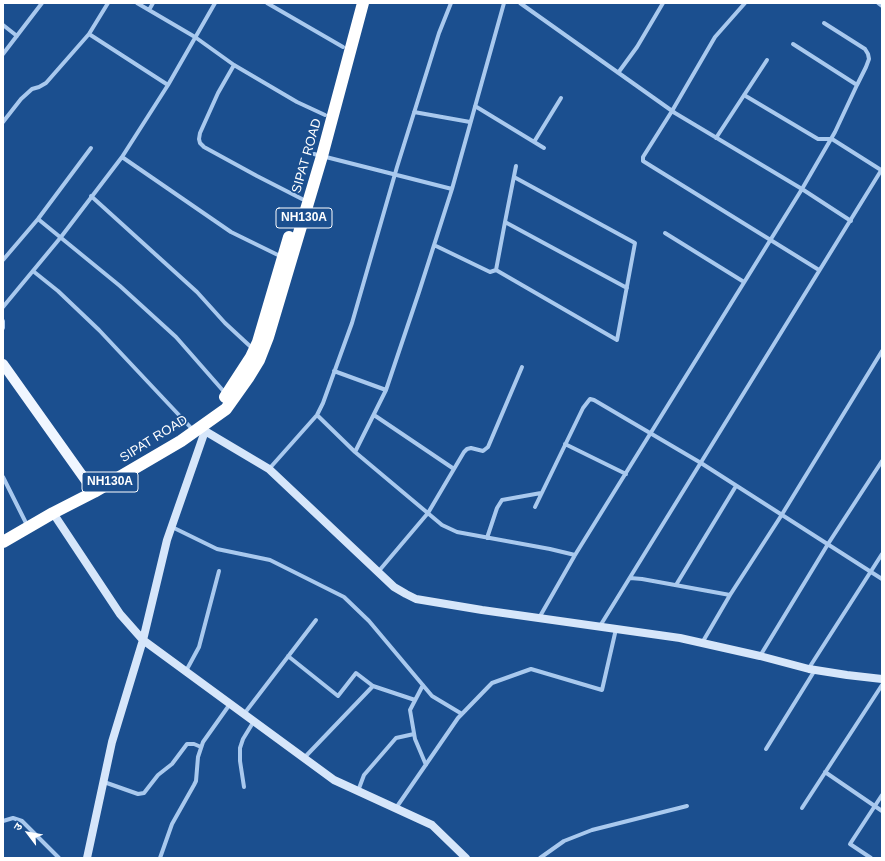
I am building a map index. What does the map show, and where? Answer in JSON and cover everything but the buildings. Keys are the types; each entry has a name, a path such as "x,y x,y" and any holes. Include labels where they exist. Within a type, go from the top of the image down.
{"highway":[{"name":"SIPAT ROAD","path":"258,353 283,257 318,155 325,115 355,3"},
{"name":"SIPAT ROAD","path":"3,542 53,513 94,492 200,430 214,417 230,398 268,337 318,155 363,3"}],"main road":[{"path":"3,364 94,492"}],"street":[{"path":"3,54 42,3"},
{"path":"3,122 24,96 32,89 46,83 88,34 108,3"},
{"path":"137,3 195,37 234,65 297,102 325,115"},
{"path":"149,10 153,3"},
{"path":"3,307 61,237 122,157 168,84 215,3"},
{"path":"267,3 343,47"},
{"path":"269,469 317,415 352,323 394,175 439,33 451,3"},
{"path":"355,452 386,390 452,189 504,3"},
{"path":"520,3 672,111 802,189 851,221"},
{"path":"618,73 664,3"},
{"path":"745,3 715,37 672,111 643,157 643,161 819,270"},
{"path":"878,3 882,6"},
{"path":"539,618 575,555 832,139 869,59 865,49 824,23"},
{"path":"3,25 17,36"},
{"path":"88,34 168,84"},
{"path":"793,44 857,85"},
{"path":"716,138 767,60"},
{"path":"234,65 218,93 200,133 200,143 204,147 302,199"},
{"path":"600,627 882,169 832,139 818,138 744,95"},
{"path":"534,142 561,98"},
{"path":"475,106 544,148"},
{"path":"414,112 470,122"},
{"path":"3,260 38,219 91,148"},
{"path":"318,155 452,189"},
{"path":"122,157 231,232 283,257"},
{"path":"496,270 516,166"},
{"path":"434,245 490,272 496,270 617,340 635,243 514,177"},
{"path":"91,196 196,292 225,323 258,353"},
{"path":"38,219 120,286 176,337 230,398"},
{"path":"505,222 627,288"},
{"path":"665,233 744,282"},
{"path":"33,270 100,330 200,430 269,469 394,587 416,599 680,638 812,669 882,679"},
{"path":"3,321 3,328"},
{"path":"702,643 730,595 781,516 882,350"},
{"path":"378,572 428,513 460,457 467,449 471,448 483,451 488,447 522,367"},
{"path":"334,371 386,390"},
{"path":"535,507 583,408 590,399 597,401 701,463 781,516 882,578"},
{"path":"317,415 355,452 442,525 457,532 575,555"},
{"path":"374,415 454,468"},
{"path":"80,858 88,855 112,742 143,640 167,540 200,430"},
{"path":"565,444 626,474"},
{"path":"760,656 828,544 882,461"},
{"path":"3,477 28,528"},
{"path":"676,585 736,486"},
{"path":"487,538 497,508 502,500 541,493"},
{"path":"53,513 120,614 143,640 334,780 432,825 466,858"},
{"path":"172,527 217,549 270,560 344,597 369,621 432,696 462,714"},
{"path":"766,749 812,669 882,554"},
{"path":"186,671 199,647 219,571"},
{"path":"630,578 730,595"},
{"path":"244,714 316,620"},
{"path":"396,808 452,727 462,714 492,683 531,669 602,690 616,629"},
{"path":"288,656 338,696 356,673 374,686 415,700"},
{"path":"423,685 410,710 414,734 426,765"},
{"path":"802,808 882,685"},
{"path":"304,758 374,686"},
{"path":"160,858 172,824 194,785 201,747 208,734 230,704"},
{"path":"244,787 240,761 240,748 243,739 254,721"},
{"path":"358,791 364,775 396,738 414,734"},
{"path":"104,782 142,794 147,791 158,775 172,764 187,744 191,743 201,747"},
{"path":"825,772 882,811"},
{"path":"871,858 850,844 882,795"},
{"path":"540,858 564,841 592,830 687,806"},
{"path":"3,819 13,818 22,821 59,858"}]}
